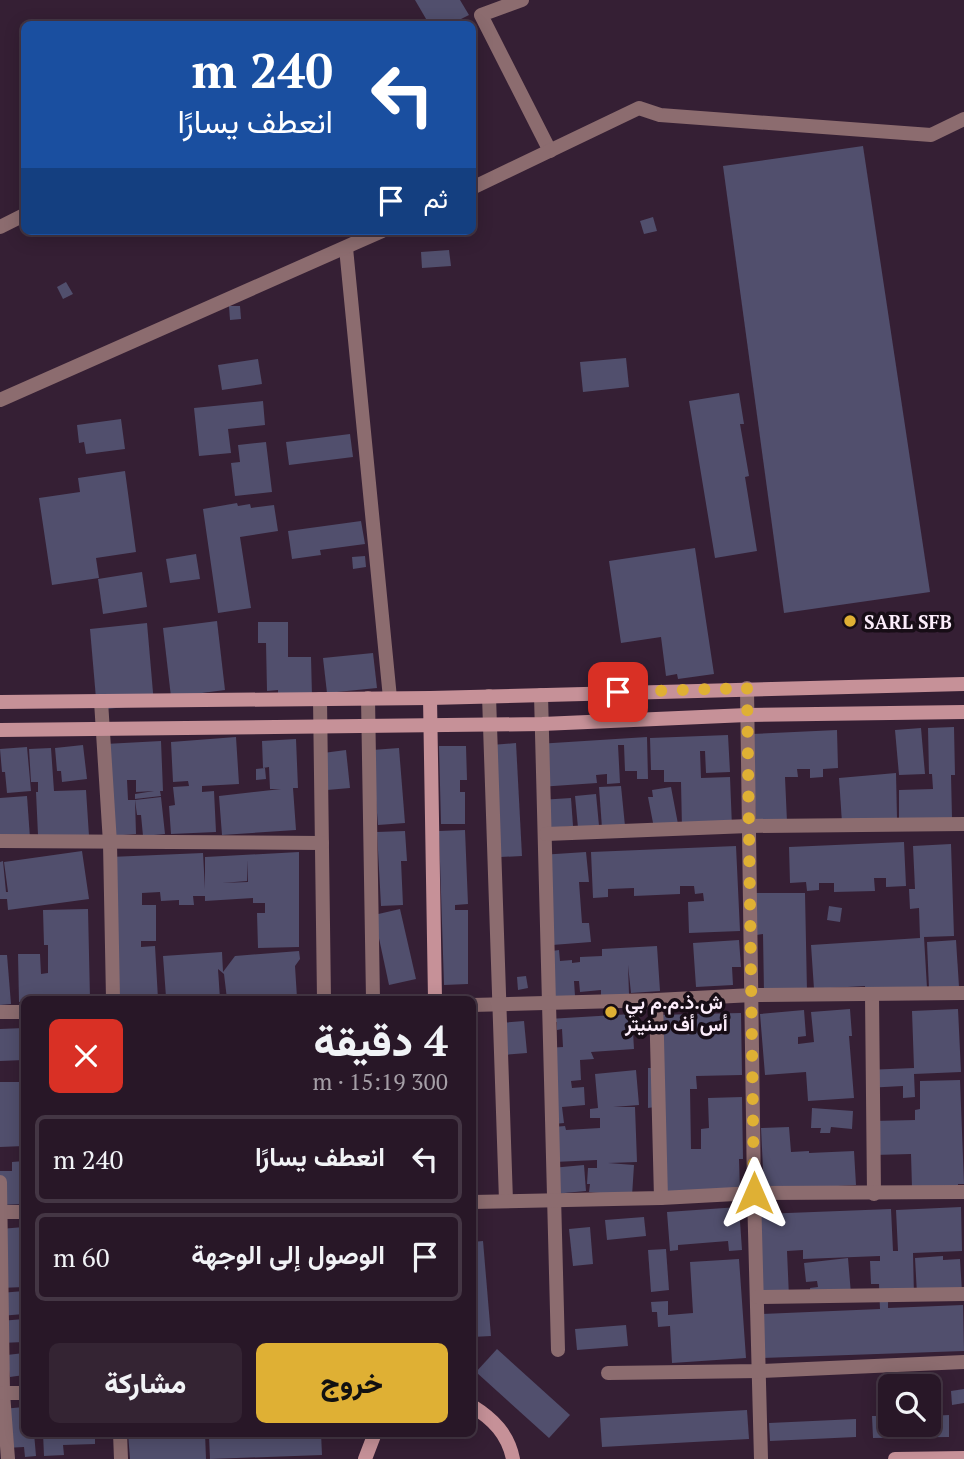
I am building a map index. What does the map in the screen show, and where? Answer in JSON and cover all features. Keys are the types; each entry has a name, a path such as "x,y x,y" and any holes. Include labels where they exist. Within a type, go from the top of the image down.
{"street":[{"path":"522,0 481,15 550,151"},
{"path":"476,186 639,108 660,115 931,135 964,119"},
{"path":"0,227 21,216"},
{"path":"0,400 374,235"},
{"path":"346,248 390,698"},
{"path":"0,702 430,698 964,684"},
{"path":"747,688 754,1193 761,1459"},
{"path":"541,695 558,1349"},
{"path":"489,696 506,1201"},
{"path":"368,698 373,996"},
{"path":"430,698 435,996"},
{"path":"320,699 324,996"},
{"path":"101,701 110,843 113,996"},
{"path":"0,730 542,724 747,715 964,712"},
{"path":"546,834 750,826 964,824"},
{"path":"0,841 322,843"},
{"path":"476,1005 753,995 964,993"},
{"path":"872,995 874,1194"},
{"path":"656,1000 661,1198"},
{"path":"0,1012 21,1012"},
{"path":"0,1182 3,1393 8,1459"},
{"path":"476,1202 754,1193 964,1192"},
{"path":"1,1212 21,1212"},
{"path":"757,1297 964,1294"},
{"path":"608,1373 760,1371 964,1362"},
{"path":"3,1393 21,1393"},
{"path":"476,1409 489,1417 502,1431 513,1459"},
{"path":"120,1437 121,1459"},
{"path":"365,1459 373,1437"},
{"path":"895,1459 964,1458"}],"building":[{"path":"415,0 460,0 469,15 457,21 427,21"},
{"path":"863,146 930,592 784,613 723,166"},
{"path":"653,217 657,231 644,234 640,221"},
{"path":"449,250 451,266 422,268 421,252"},
{"path":"66,282 73,294 63,299 57,287"},
{"path":"229,306 240,306 241,319 230,320"},
{"path":"626,358 629,387 583,392 580,362"},
{"path":"258,359 262,384 222,390 218,365"},
{"path":"739,393 744,424 740,424 749,476 745,477 757,551 715,558 689,401"},
{"path":"263,401 265,425 228,429 231,453 199,456 194,408"},
{"path":"121,419 125,449 86,454 84,442 79,443 77,425"},
{"path":"350,434 353,457 289,465 286,442"},
{"path":"266,442 272,492 235,496 231,463 240,462 238,445"},
{"path":"125,471 136,552 96,558 99,578 52,585 39,498 80,492 78,478"},
{"path":"237,503 238,506 250,504 251,508 274,505 278,531 240,537 251,608 218,613 203,509"},
{"path":"361,521 365,544 320,550 321,555 292,559 288,531"},
{"path":"695,548 714,674 678,679 677,674 666,676 661,637 621,643 609,561"},
{"path":"196,554 200,579 170,583 166,559"},
{"path":"365,556 366,567 353,569 352,557"},
{"path":"142,572 147,607 103,614 98,579"},
{"path":"217,621 225,690 171,697 163,628"},
{"path":"258,622 288,622 288,657 311,657 312,696 278,697 278,690 267,691 266,643 258,643"},
{"path":"147,623 154,704 97,710 90,629"},
{"path":"373,653 377,688 327,693 323,658"},
{"path":"954,727 952,818 899,819 899,790 933,789 932,774 929,774 928,728"},
{"path":"921,728 925,774 899,775 895,730"},
{"path":"837,730 838,768 823,769 823,777 810,778 810,769 797,769 798,777 785,777 787,822 756,823 752,734"},
{"path":"728,735 730,772 706,773 705,751 700,751 701,778 730,777 732,827 682,829 681,782 664,782 664,770 651,770 650,738"},
{"path":"236,737 239,784 202,786 202,792 214,791 216,832 171,834 169,806 175,805 173,787 189,786 188,781 173,782 171,742"},
{"path":"647,737 648,779 637,779 637,771 625,771 624,745 618,745 620,783 607,784 607,774 596,775 597,783 539,787 537,744"},
{"path":"296,739 298,788 293,788 296,830 222,835 219,796 281,789 270,789 269,767 263,768 262,741"},
{"path":"161,741 161,796 135,799 135,794 154,791 136,792 136,780 127,780 128,800 135,800 136,834 110,836 105,744"},
{"path":"516,743 522,856 500,857 491,745"},
{"path":"83,745 87,779 62,782 61,771 57,771 55,748"},
{"path":"439,746 466,746 467,780 460,780 460,792 465,792 465,824 441,824"},
{"path":"27,747 31,791 7,793 0,749"},
{"path":"51,748 54,791 86,790 89,836 38,835 38,782 31,782 29,749"},
{"path":"399,748 405,823 378,825 372,750"},
{"path":"346,750 350,788 327,790 323,753"},
{"path":"265,768 266,779 256,780 256,769"},
{"path":"896,773 897,819 842,823 839,778"},
{"path":"621,786 625,826 602,828 599,787"},
{"path":"671,787 678,824 654,828 648,797 653,797 652,790"},
{"path":"596,794 599,826 578,828 575,796"},
{"path":"27,796 30,838 0,841 0,798"},
{"path":"161,797 165,834 143,836 141,815 137,815 135,800"},
{"path":"571,798 573,826 543,829 540,800"},
{"path":"465,830 468,904 455,905 455,910 468,910 468,984 444,985 439,831"},
{"path":"405,831 407,861 401,861 403,905 381,906 377,832"},
{"path":"904,842 906,886 886,887 886,878 874,878 875,891 834,892 834,883 819,883 819,890 807,891 806,882 790,883 789,847"},
{"path":"951,844 954,936 924,937 927,988 865,992 865,986 814,989 811,945 920,938 919,908 910,909 909,889 915,889 913,846"},
{"path":"736,846 740,931 689,933 688,902 704,901 703,893 695,894 694,886 680,886 680,894 634,896 634,888 608,889 608,897 593,898 591,852"},
{"path":"82,851 89,899 8,910 7,899 0,899 0,862 3,861 8,892 4,862"},
{"path":"299,852 299,947 258,948 257,913 265,913 265,903 253,903 253,898 205,901 205,896 193,896 194,905 179,905 179,900 161,901 160,892 142,893 142,905 156,905 156,941 141,941 141,947 155,946 158,996 114,996 110,857 203,853 205,889 205,857"},
{"path":"586,852 589,882 579,882 582,923 589,923 591,942 552,945 552,951 559,950 560,961 572,960 572,963 580,962 580,957 602,956 602,949 657,946 660,991 631,993 628,965 629,994 601,996 601,990 580,992 579,981 574,981 575,996 547,999 541,952 547,952 540,855"},
{"path":"755,893 805,893 807,992 764,993 763,934 756,935"},
{"path":"829,906 842,908 840,922 827,920"},
{"path":"88,909 90,996 21,996 19,1002 18,954 40,954 41,974 48,973 48,945 44,945 43,910"},
{"path":"400,909 416,979 389,985 374,915"},
{"path":"739,940 741,967 732,967 733,985 696,987 693,943"},
{"path":"956,940 959,987 929,989 927,942"},
{"path":"299,951 300,959 295,966 297,996 227,996 224,974 218,969 220,996 166,996 163,956 222,952 223,972 235,956"},
{"path":"0,955 7,955 11,1004 0,1005"},
{"path":"526,976 528,988 518,990 517,977"},
{"path":"850,1009 852,1036 849,1036 854,1098 808,1101 806,1072 765,1075 760,1014 804,1010 806,1036 798,1037 798,1044 814,1042 811,1012"},
{"path":"958,1009 961,1072 914,1074 915,1097 903,1098 903,1086 866,1088 866,1070 914,1068 912,1011"},
{"path":"741,1013 742,1075 696,1076 697,1089 690,1089 691,1149 701,1149 701,1129 709,1128 708,1098 742,1097 743,1159 739,1159 740,1192 656,1193 655,1107 648,1108 648,1068 655,1068 654,1015"},
{"path":"632,1014 634,1049 591,1052 594,1059 580,1060 581,1080 571,1081 572,1088 584,1087 585,1105 562,1107 564,1123 554,1124 545,1048 563,1047 562,1029 557,1030 557,1022 549,1022 548,1019"},
{"path":"524,1021 527,1053 503,1055 500,1023"},
{"path":"21,1028 21,1060 0,1061 0,1029"},
{"path":"636,1070 639,1105 613,1107 635,1107 637,1162 608,1163 634,1165 632,1196 589,1192 588,1168 597,1168 597,1160 554,1162 553,1127 565,1126 566,1130 600,1128 600,1118 590,1118 590,1109 598,1108 595,1074"},
{"path":"960,1080 964,1184 958,1184 958,1187 912,1188 911,1154 874,1155 873,1121 915,1120 915,1110 920,1109 920,1081"},
{"path":"0,1082 21,1082 21,1146 0,1147"},
{"path":"812,1108 853,1111 852,1129 831,1127 830,1133 820,1133 821,1128 811,1128"},
{"path":"789,1127 791,1152 854,1151 856,1185 764,1190 761,1128"},
{"path":"21,1161 21,1204 0,1205 0,1171 12,1171 12,1162"},
{"path":"584,1165 586,1191 553,1194 551,1168"},
{"path":"739,1207 742,1250 729,1251 728,1241 678,1245 678,1250 670,1251 667,1212"},
{"path":"961,1207 962,1251 913,1253 914,1296 888,1297 888,1308 963,1305 964,1351 762,1358 760,1314 880,1309 879,1284 871,1284 870,1261 880,1261 880,1256 803,1259 803,1250 787,1251 789,1297 763,1298 760,1214 891,1209 893,1251 898,1251 896,1210"},
{"path":"644,1217 646,1236 607,1240 605,1220"},
{"path":"21,1227 21,1287 0,1288 0,1229"},
{"path":"590,1227 593,1264 573,1266 569,1229"},
{"path":"483,1241 491,1336 476,1337 476,1242"},
{"path":"666,1249 669,1290 651,1292 648,1250"},
{"path":"943,1256 943,1260 960,1259 962,1292 917,1294 915,1258"},
{"path":"848,1258 851,1294 812,1302 810,1288 818,1287 817,1281 806,1282 804,1263"},
{"path":"739,1259 746,1358 672,1363 670,1326 658,1327 657,1312 652,1312 651,1302 668,1301 668,1315 693,1313 690,1262"},
{"path":"21,1291 21,1314 0,1316 0,1293"},
{"path":"21,1319 21,1342 1,1343 0,1321"},
{"path":"626,1325 628,1346 577,1350 575,1329"},
{"path":"497,1349 570,1415 549,1438 476,1372"},
{"path":"21,1353 21,1375 10,1377 7,1355"},
{"path":"964,1389 964,1403 952,1405 951,1391"},
{"path":"21,1407 21,1437 34,1437 36,1456 25,1457 24,1447 5,1448 2,1409"},
{"path":"747,1410 749,1439 602,1447 600,1418"},
{"path":"941,1415 949,1415 949,1437 873,1438 872,1416 878,1416 878,1437 941,1437"},
{"path":"856,1419 856,1437 770,1441 769,1423"},
{"path":"43,1437 95,1437 95,1444 63,1445 64,1455 44,1456"},
{"path":"128,1437 205,1437 206,1459 130,1459"},
{"path":"209,1437 321,1437 322,1455 210,1459"}],"place":[{"name":"SARL SFB","path":"850,621"},
{"name":"ش.ذ.م.م بي أس أف سنيتر","path":"611,1012"}],"route":[{"path":"618,692 747,688 754,1193"}]}
